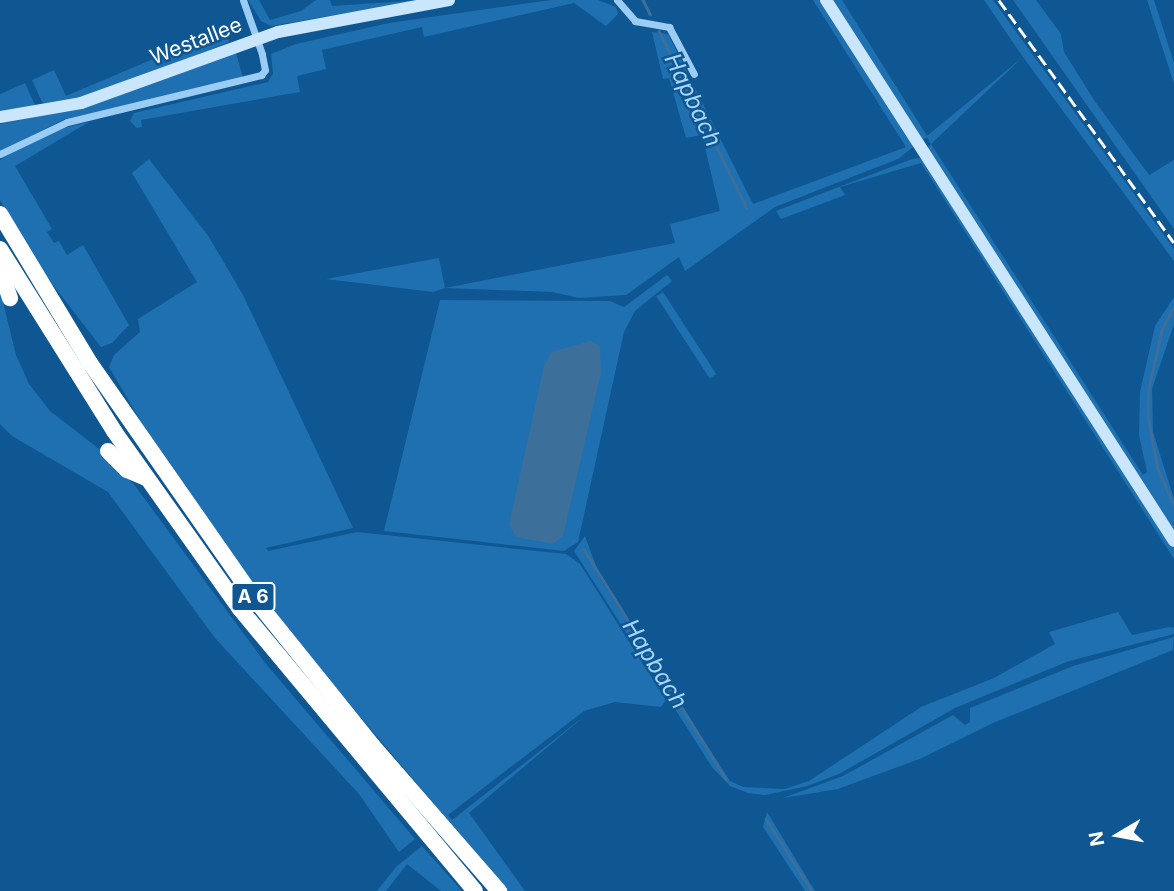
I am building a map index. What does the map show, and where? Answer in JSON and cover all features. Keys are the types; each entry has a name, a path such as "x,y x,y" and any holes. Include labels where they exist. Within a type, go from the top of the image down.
{"highway":[{"name":"A 6","path":"0,214 90,363 198,523 313,674 499,891"},
{"name":"A 6","path":"0,249 146,478 247,619 475,891"},
{"path":"0,269 10,298"},
{"path":"108,451 127,470 146,478"}],"main road":[{"name":"Westallee","path":"0,117 81,103 257,38 327,20 449,0"},
{"path":"826,0 1174,541"}],"street":[{"path":"0,154 67,122 248,82 265,70 243,0"},
{"path":"617,0 625,4 643,25 669,27 694,74"}],"shaded area":[{"path":"248,0 259,0 270,20 301,11 316,0 330,0 332,6 421,0 271,26 261,21"},
{"path":"551,0 598,0 616,7 618,14 606,26 574,3 424,37 422,27 322,50 326,69 297,76 300,92 141,120 142,127 137,128 130,121 134,113 268,82 273,74 271,54 296,44 389,23"},
{"path":"813,0 821,0 911,139 913,147 898,159 775,207 685,271 679,257 626,295 579,298 552,292 445,288 675,243 670,224 720,211 702,135 686,138 669,78 663,79 652,32 668,34 753,204 906,147"},
{"path":"833,0 842,0 927,136 1023,57 931,144 927,137 922,141"},
{"path":"984,0 993,0 1174,249 1174,261"},
{"path":"1013,0 1036,0 1061,34 1064,52 1094,100 1149,175 1174,160 1174,229"},
{"path":"1147,0 1154,0 1174,63 1174,84"},
{"path":"224,29 229,42 119,87 49,106 42,102 32,80 54,70 66,96"},
{"path":"236,53 243,78 65,119 0,151 0,124 82,107"},
{"path":"25,83 35,105 0,113 0,94"},
{"path":"89,122 15,166 52,229 47,232 54,243 59,241 67,255 83,245 129,325 112,343 101,347 36,263 0,200 0,160 50,131"},
{"path":"931,144 1143,475 1147,472 1139,435 1140,392 1155,326 1174,297 1174,324 1152,389 1153,432 1174,499 1174,534 927,149"},
{"path":"920,158 1174,548 1174,559 921,163 840,187 845,195 781,219 776,211 912,159"},
{"path":"149,159 209,237 243,295 353,528 266,548 268,551 357,532 566,554 580,564 666,700 661,707 615,702 584,711 448,815 452,820 587,714 469,813 525,891 508,891 291,635 171,473 109,367 114,355 140,332 138,319 197,282 132,173"},
{"path":"439,258 445,288 433,292 326,279"},
{"path":"667,275 672,281 635,311 624,332 578,542 564,551 384,531 440,300 610,301 624,307"},
{"path":"0,290 16,355 29,384 50,411 107,455 136,487 266,664 415,839 399,852 359,794 215,638 108,492 12,436 0,424"},
{"path":"663,292 716,374 710,379 656,296"},
{"path":"590,341 600,346 601,373 563,536 553,544 516,537 509,525 544,366 551,352"},
{"path":"585,536 601,580 730,781 743,787 785,789 809,781 921,707 994,678 1055,644 1049,632 1118,612 1132,635 1169,627 1174,628 1174,634 1069,661 955,708 839,774 807,786 765,795 748,793 730,786 712,767 574,551"},
{"path":"1174,637 1173,650 993,723 922,758 838,789 783,798 843,776 953,715 965,725 970,722 970,708 1073,666"},
{"path":"767,812 815,891 805,891 763,827"},
{"path":"422,846 462,891 441,891 407,864 386,891 377,891 397,866"}],"waterway":[{"name":"Hapbach","path":"643,0 650,14"},
{"name":"Hapbach","path":"659,31 747,208"},
{"path":"1174,307 1162,331 1149,388 1148,415 1158,470 1174,504"},
{"name":"Hapbach","path":"584,549 726,779"},
{"name":"Hapbach","path":"766,819 812,891"}],"railway":[{"path":"999,0 1174,243"}]}
